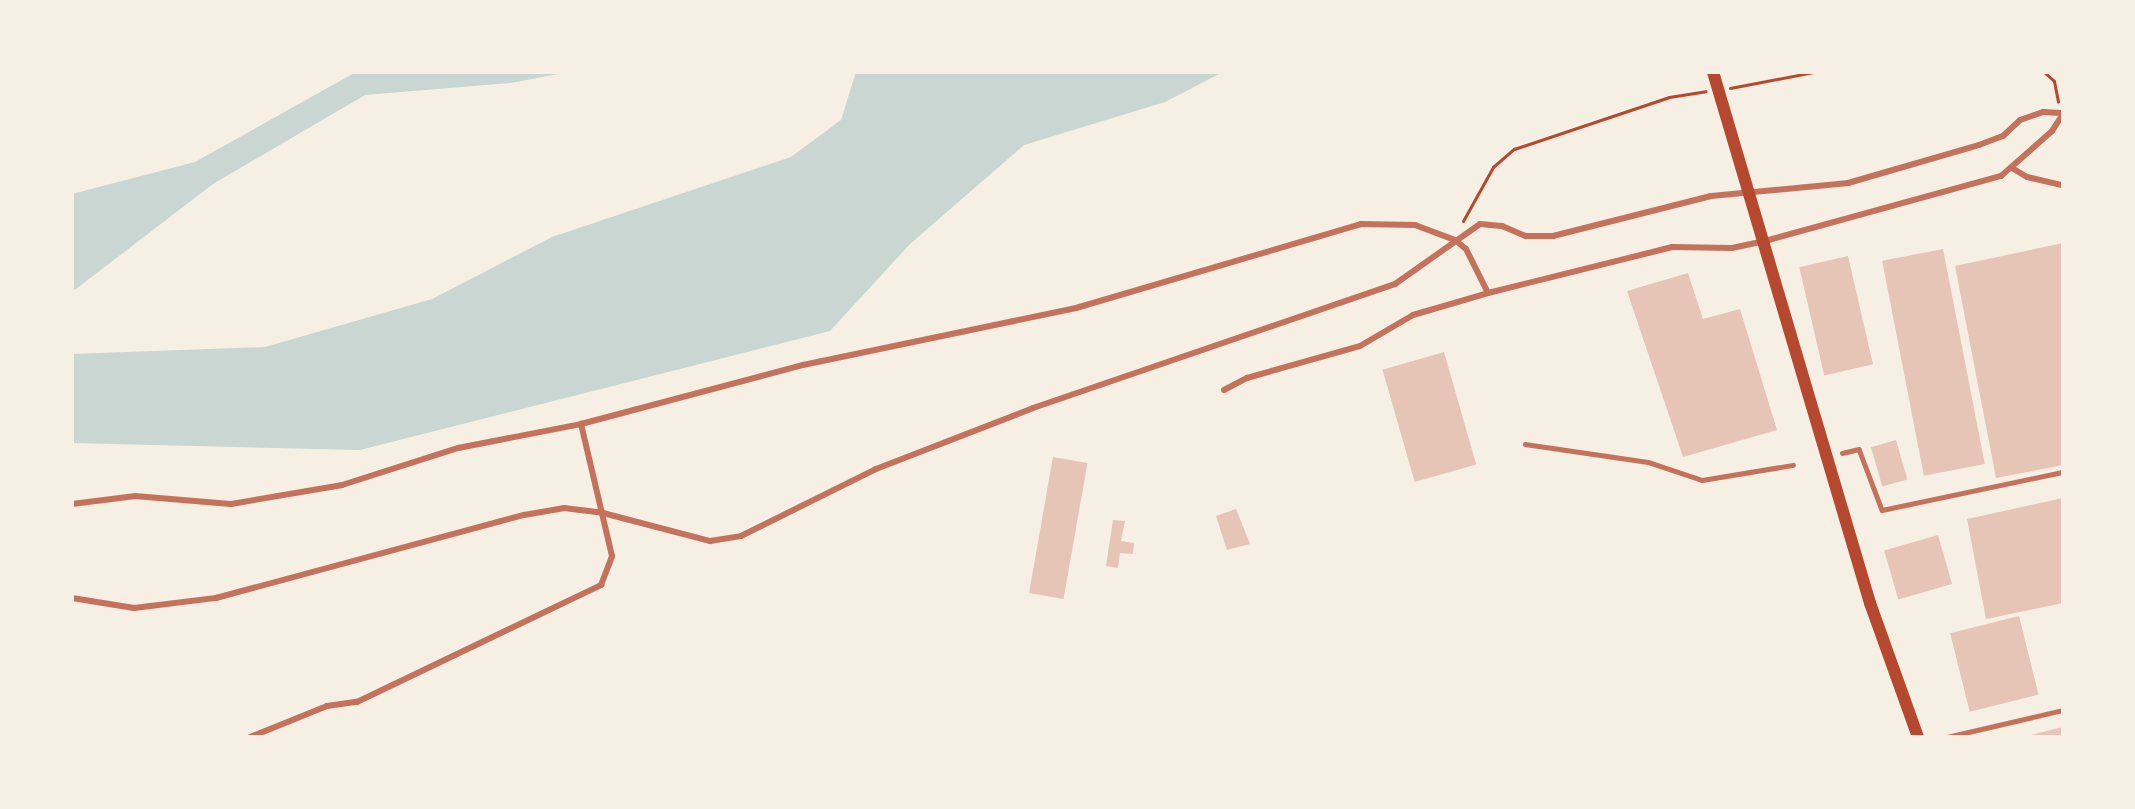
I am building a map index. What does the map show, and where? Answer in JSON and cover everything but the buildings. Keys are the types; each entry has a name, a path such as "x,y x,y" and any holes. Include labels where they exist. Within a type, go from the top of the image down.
{"main road":[{"path":"1713,72 1761,242 1870,603 1918,737"}],"street":[{"path":"72,598 134,608 216,598 524,515 564,508 603,513 710,541 741,536 876,469 1033,408 1395,284 1480,224 1502,226 1526,236 1553,236 1711,196 1848,183 1979,146 2002,136 2020,120 2043,112 2062,113 2052,131 2028,149 2012,168 2001,176 1884,206 1761,242 1732,248 1672,247 1488,293 1413,315 1360,346 1247,378 1224,390"},
{"path":"2012,168 2027,177 2063,185"},
{"path":"72,504 135,496 231,504 342,485 458,448 581,424 803,365 1076,308 1360,224 1415,225 1455,240 1466,249 1488,293"},
{"path":"249,737 327,706 357,702 601,585 612,556 581,424"}],"lane":[{"path":"1525,444 1648,462 1702,480 1793,465"},
{"path":"1842,453 1859,449 1882,510 2063,472"},
{"path":"1947,737 2063,710"}],"path":[{"path":"1719,89 1814,72"},
{"path":"2044,72 2054,81 2062,113"},
{"path":"1455,240 1493,167 1514,149 1669,97 1709,91"}],"shaded area":[{"path":"356,72 568,72 511,83 365,95 213,184 72,292 72,194 195,162"},
{"path":"856,72 1223,72 1165,102 1024,145 910,244 830,331 360,450 72,443 72,354 265,347 432,299 552,237 791,157 841,120"}]}
